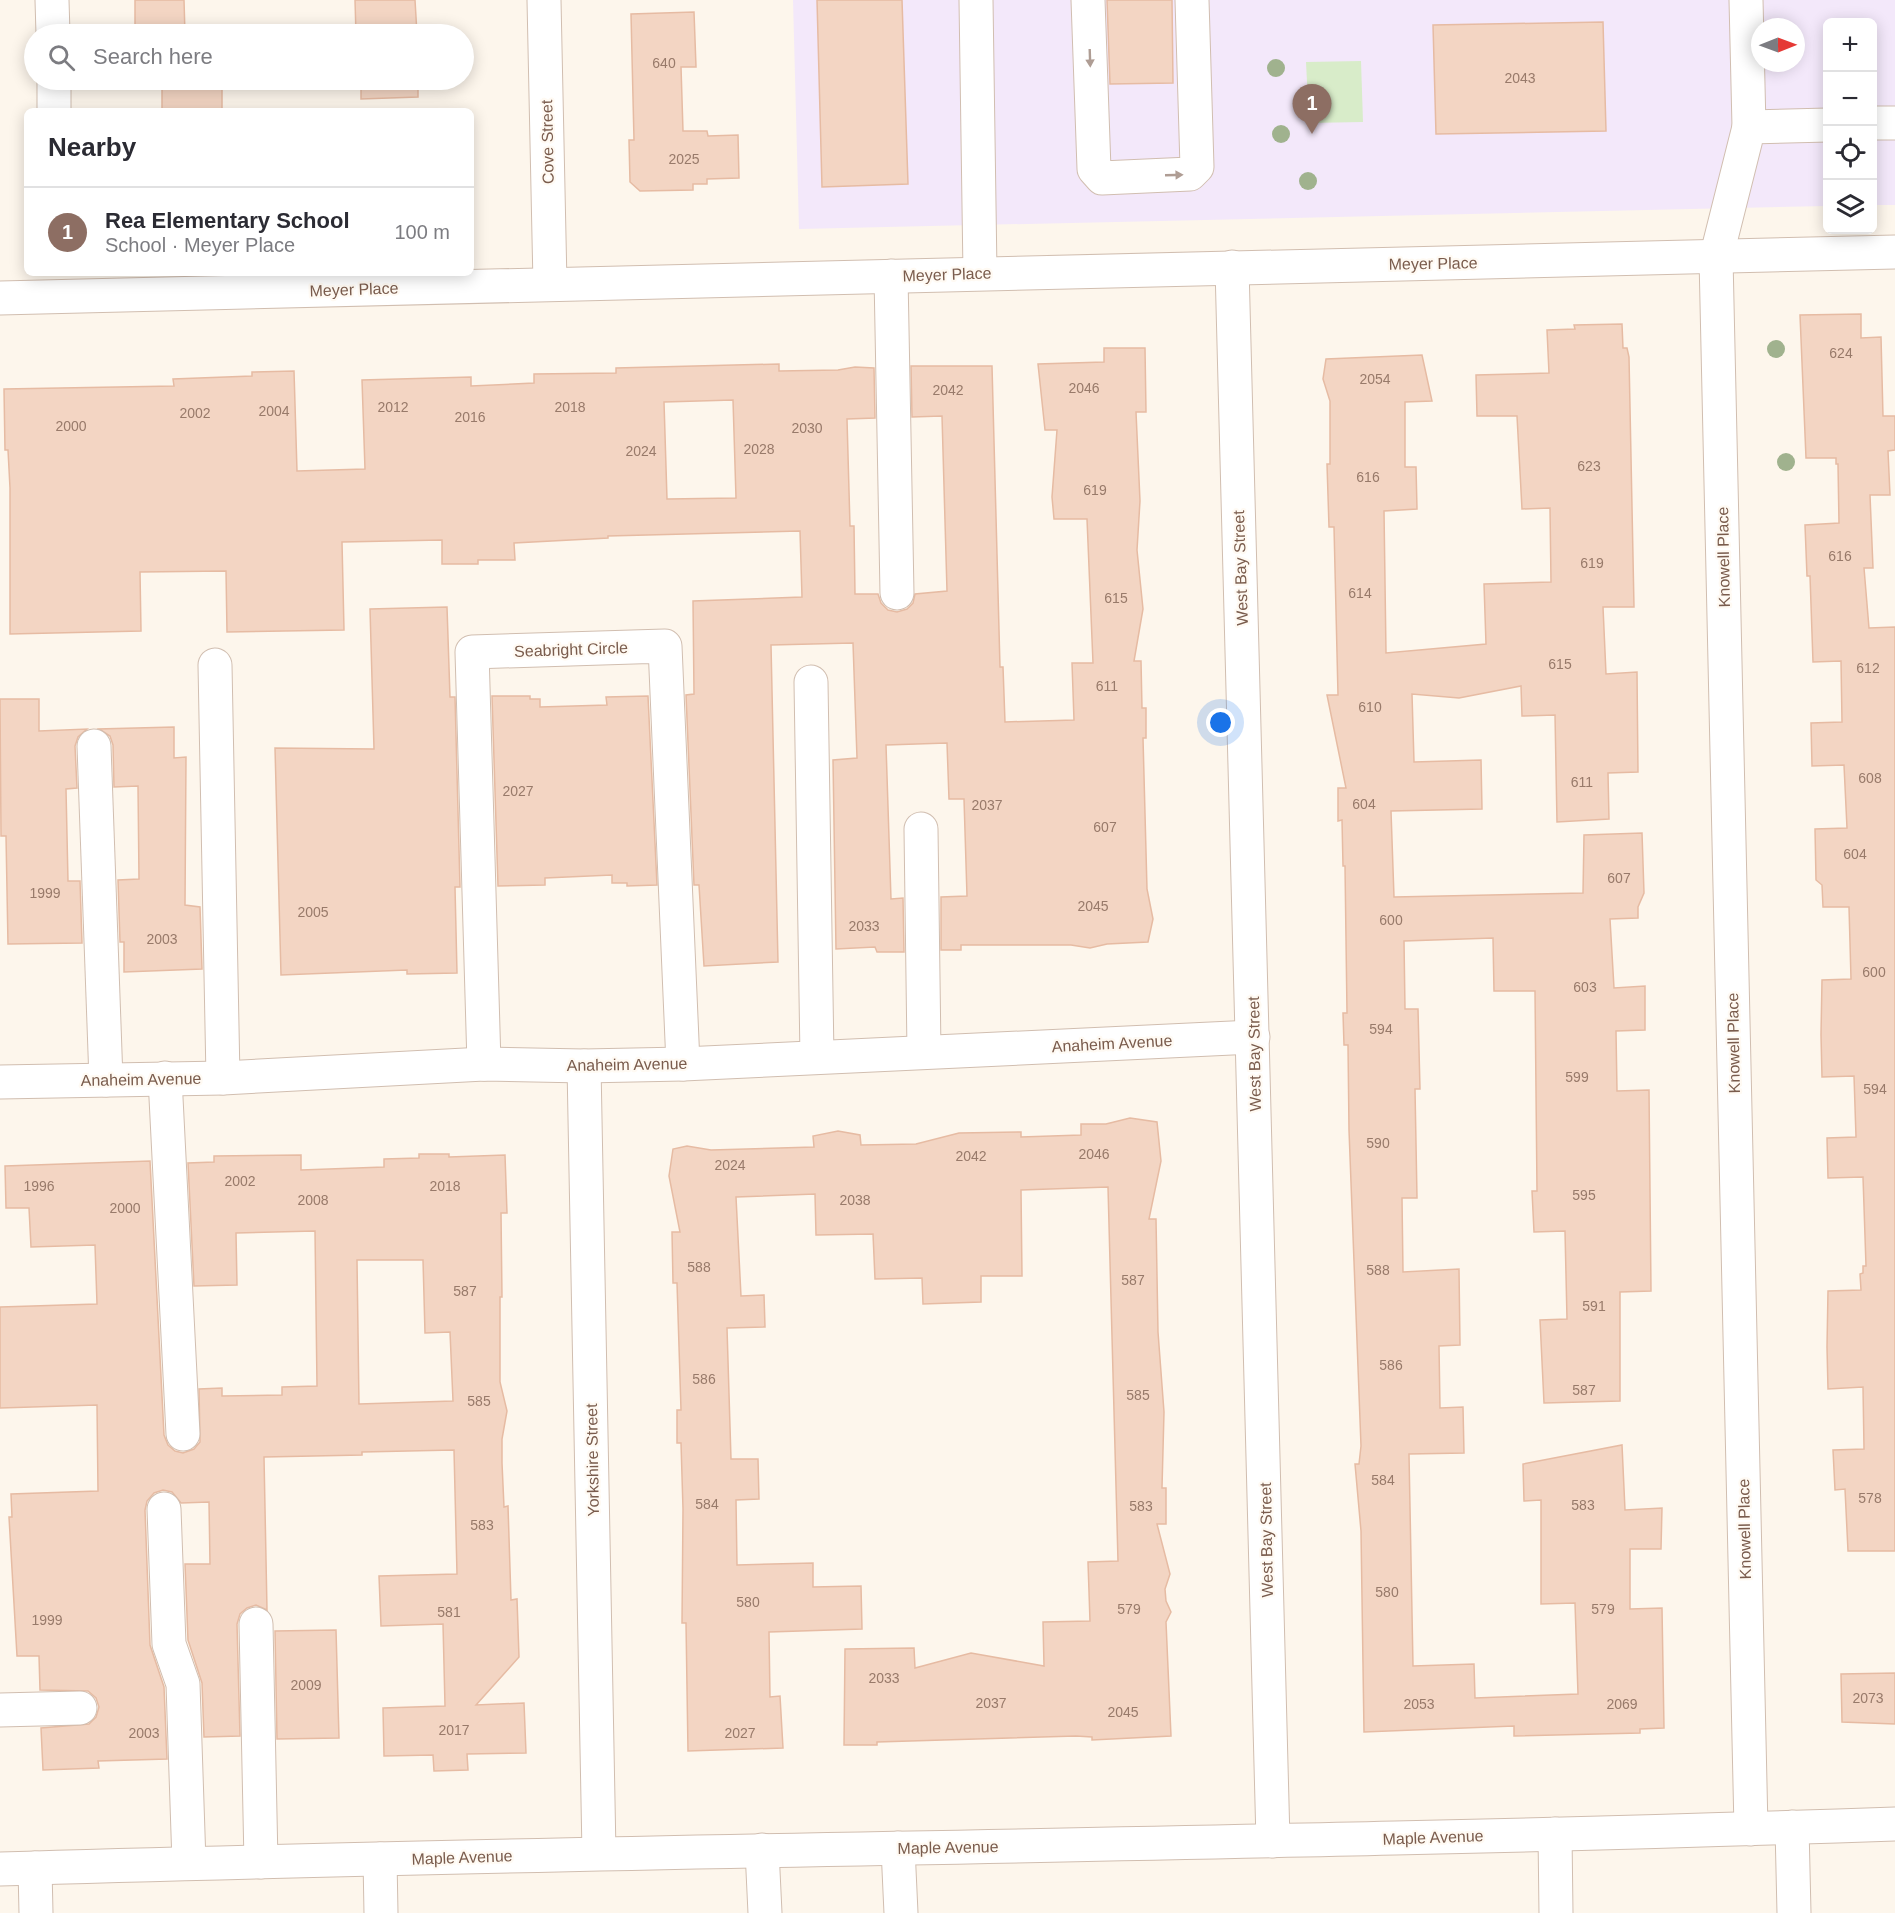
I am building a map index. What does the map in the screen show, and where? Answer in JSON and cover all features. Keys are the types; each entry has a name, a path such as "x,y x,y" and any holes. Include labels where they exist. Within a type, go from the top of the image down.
{"street":[{"path":"52,0 53,24"},
{"name":"Cove Street","path":"544,0 550,284"},
{"path":"976,0 980,273"},
{"path":"1088,0 1094,169 1102,178 1190,174 1197,167 1192,0"},
{"name":"Knowell Place","path":"1746,0 1749,127 1716,258 1751,1828"},
{"path":"54,90 54,108"},
{"path":"1877,123 1895,123"},
{"path":"1749,127 1823,125"},
{"name":"Meyer Place","path":"0,298 58,285 550,284 1895,252"},
{"name":"West Bay Street","path":"1232,267 1254,1037 1273,1841"},
{"path":"891,276 897,593"},
{"name":"Seabright Circle","path":"484,1064 472,652 665,646 683,1064"},
{"path":"215,665 223,1078"},
{"path":"811,682 817,1057"},
{"path":"94,746 106,1080"},
{"path":"921,829 924,1052"},
{"name":"Anaheim Avenue","path":"0,1083 223,1078 484,1064 584,1066 683,1064 1254,1037"},
{"name":"Yorkshire Street","path":"584,1066 599,1853"},
{"path":"165,1078 183,1434"},
{"path":"164,1509 169,1644 183,1684 189,1863"},
{"path":"256,1624 261,1862"},
{"path":"0,1710 80,1708"},
{"name":"Maple Avenue","path":"0,1869 599,1853 1273,1841 1895,1824"},
{"path":"1792,1827 1794,1913"},
{"path":"1555,1834 1556,1913"},
{"path":"898,1848 901,1913"},
{"path":"762,1850 765,1913"},
{"path":"380,1859 381,1913"},
{"path":"35,1868 36,1913"}],"shaded area":[{"path":"793,0 1895,0 1895,205 1877,205 1877,18 1823,18 1823,206 799,229"}],"green space":[{"path":"1361,61 1363,122 1309,123 1306,62"}],"building":[{"path":"135,0 184,0 185,24 135,24"},
{"path":"355,0 415,0 416,24 356,24"},
{"path":"817,0 902,0 908,184 822,187"},
{"path":"1107,0 1172,0 1173,83 1110,84"},
{"path":"694,12 696,67 681,67 683,131 707,131 708,136 738,135 739,178 707,179 707,184 693,184 693,190 640,191 630,182 629,140 634,140 631,14"},
{"path":"1603,22 1606,131 1436,134 1433,25"},
{"path":"162,90 222,90 222,108 162,108"},
{"path":"361,90 418,90 418,97 361,99"},
{"path":"1861,314 1861,338 1881,337 1883,416 1895,416 1895,450 1888,451 1890,495 1870,495 1873,568 1864,568 1869,628 1895,627 1895,1551 1848,1551 1845,1489 1835,1490 1833,1450 1864,1449 1863,1387 1828,1389 1828,1291 1861,1290 1860,1274 1863,1273 1863,1266 1866,1266 1863,1177 1828,1178 1827,1138 1856,1137 1854,1076 1822,1077 1822,980 1851,979 1849,907 1823,907 1822,885 1816,880 1815,829 1847,828 1844,765 1812,766 1811,723 1842,722 1841,661 1813,662 1810,576 1807,576 1805,525 1839,523 1838,464 1836,464 1836,458 1806,458 1800,315"},
{"path":"1622,324 1623,348 1627,348 1629,357 1634,607 1603,607 1606,674 1637,672 1638,772 1608,773 1609,819 1557,822 1555,715 1522,716 1521,686 1459,698 1412,694 1414,762 1481,760 1482,809 1391,811 1394,897 1583,893 1584,835 1642,833 1644,893 1638,907 1638,918 1610,919 1614,988 1645,986 1645,1030 1616,1031 1617,1091 1649,1090 1651,1291 1620,1292 1620,1401 1544,1403 1540,1320 1567,1319 1565,1231 1534,1232 1532,1191 1537,1191 1535,991 1494,991 1493,938 1404,941 1405,1009 1418,1009 1420,1089 1415,1089 1417,1198 1402,1198 1403,1272 1459,1269 1460,1345 1439,1346 1440,1408 1463,1407 1464,1453 1409,1454 1413,1666 1474,1664 1475,1698 1578,1694 1575,1603 1541,1604 1541,1500 1524,1501 1523,1464 1622,1445 1625,1510 1662,1508 1661,1549 1630,1549 1630,1609 1662,1608 1664,1728 1640,1729 1640,1733 1514,1736 1514,1726 1364,1732 1361,1531 1355,1464 1359,1464 1361,1446 1348,1045 1344,1045 1343,1013 1347,1013 1345,866 1343,866 1342,820 1338,821 1338,788 1346,788 1327,695 1338,695 1334,527 1329,527 1327,464 1330,464 1330,401 1323,379 1326,359 1422,355 1432,401 1405,402 1405,467 1416,467 1417,509 1384,511 1386,653 1486,644 1484,584 1551,582 1550,508 1522,509 1517,416 1477,416 1476,375 1549,373 1547,330 1575,329 1574,325"},
{"path":"1104,348 1145,348 1146,412 1136,412 1140,501 1137,550 1143,609 1134,661 1141,661 1142,708 1146,708 1146,738 1143,738 1147,889 1153,919 1148,942 1107,944 1090,948 1071,945 961,945 961,950 941,950 941,897 967,896 964,799 949,799 947,743 886,745 891,899 903,898 904,952 877,952 875,947 836,949 833,760 857,758 853,643 771,645 778,962 704,966 699,885 694,885 686,695 694,694 693,601 802,597 800,531 608,536 608,538 514,543 515,560 478,560 478,564 442,564 442,540 342,542 344,630 227,632 226,571 140,572 141,631 10,634 10,488 8,450 5,450 4,389 174,386 173,379 252,376 252,372 294,371 297,471 365,469 362,380 471,377 471,386 534,383 534,374 616,373 616,368 779,364 779,371 874,368 875,418 847,419 850,526 854,526 855,594 878,594 881,603 888,610 897,612 907,609 913,603 915,594 947,591 942,416 912,417 911,366 992,366 1000,667 1003,667 1005,722 1074,720 1072,663 1093,663 1087,519 1054,519 1052,497 1057,430 1045,430 1038,364 1104,362","holes":["733,400 736,498 667,499 664,402"]},
{"path":"447,607 450,697 455,697 460,887 455,887 457,973 407,974 407,970 281,975 275,748 374,749 370,609"},
{"path":"492,696 530,696 530,699 540,699 540,707 607,705 606,697 648,696 657,885 627,886 627,883 612,883 612,875 545,878 545,885 498,886"},
{"path":"0,699 39,699 39,731 87,729 78,737 75,746 77,788 66,789 68,881 80,881 82,943 8,944 6,836 1,836"},
{"path":"174,727 174,758 186,757 185,905 200,907 202,969 124,972 124,942 120,942 118,880 139,879 138,786 114,787 113,745 110,736 99,729"},
{"path":"1130,1118 1157,1122 1161,1161 1149,1219 1156,1219 1158,1332 1164,1412 1162,1488 1166,1488 1166,1524 1157,1524 1170,1574 1165,1589 1166,1601 1171,1612 1166,1622 1171,1736 1092,1740 1092,1737 1076,1736 844,1745 845,1649 914,1648 915,1668 971,1653 1044,1666 1043,1622 1090,1621 1088,1562 1118,1561 1108,1187 1021,1190 1022,1276 981,1276 981,1302 923,1304 922,1278 875,1279 873,1234 816,1235 815,1194 736,1197 741,1296 764,1295 765,1327 727,1328 731,1459 758,1459 759,1499 736,1500 737,1565 813,1563 813,1587 861,1586 862,1629 769,1632 770,1697 780,1696 783,1748 688,1751 686,1623 682,1623 681,1443 677,1443 677,1410 681,1410 677,1283 673,1283 672,1232 680,1232 669,1176 673,1149 687,1146 711,1150 814,1147 813,1136 838,1131 860,1135 861,1145 916,1144 959,1133 1021,1132 1021,1137 1081,1135 1081,1124 1106,1124"},
{"path":"419,1154 449,1154 449,1157 505,1155 507,1213 501,1213 500,1382 507,1411 502,1439 502,1463 504,1507 508,1506 511,1600 517,1599 519,1657 476,1705 524,1703 526,1753 467,1754 468,1770 434,1771 433,1755 384,1756 383,1708 445,1706 443,1624 381,1626 379,1576 457,1574 454,1450 362,1452 362,1455 264,1457 267,1610 256,1605 247,1608 240,1614 237,1624 240,1736 204,1737 202,1683 188,1640 185,1564 210,1564 209,1502 181,1503 172,1492 163,1490 154,1493 147,1501 145,1510 150,1645 164,1687 167,1759 98,1761 99,1768 43,1770 41,1728 89,1724 96,1717 99,1707 96,1698 88,1691 40,1690 39,1656 17,1656 9,1517 12,1517 11,1494 98,1491 97,1405 0,1408 0,1307 97,1304 95,1245 31,1247 29,1208 6,1208 5,1166 150,1161 164,1435 168,1445 175,1451 183,1453 194,1449 200,1442 199,1389 222,1388 222,1396 282,1395 282,1387 317,1386 315,1231 236,1233 237,1285 194,1286 188,1163 214,1162 214,1156 301,1155 301,1170 384,1167 384,1159 419,1158","holes":["357,1260 423,1260 425,1333 450,1332 453,1401 359,1404"]},
{"path":"336,1630 339,1738 277,1739 275,1631"},
{"path":"1895,1673 1895,1724 1842,1722 1841,1674"}],"place":[{"name":"Rea Elementary School","path":"1312,134"}]}
